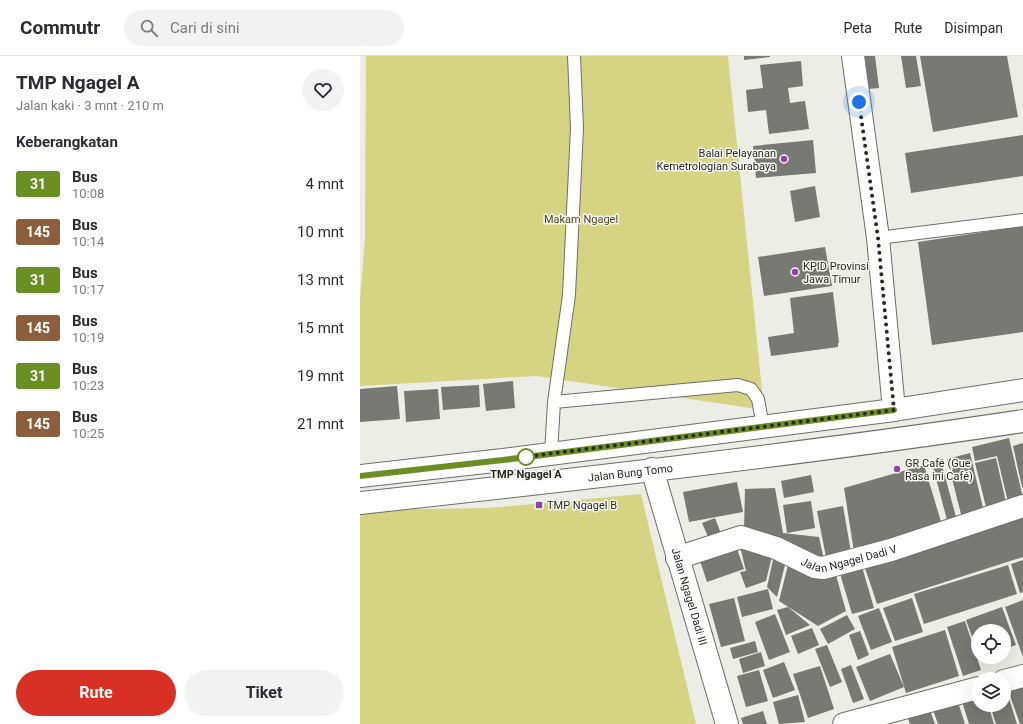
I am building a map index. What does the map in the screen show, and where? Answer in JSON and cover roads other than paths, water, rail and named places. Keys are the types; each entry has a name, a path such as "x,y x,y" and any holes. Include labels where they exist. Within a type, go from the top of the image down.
{"main road":[{"path":"853,56 878,238 894,410"},
{"path":"360,476 551,454 894,410 1023,390"},
{"name":"Jalan Bung Tomo","path":"360,502 899,440 1023,421"},
{"name":"Jalan Ngagel Dadi III","path":"652,469 727,724"},
{"name":"Jalan Ngagel Dadi V","path":"677,558 741,537 776,548 815,567 823,568 891,550 1023,506"},
{"path":"1011,679 1023,676"},
{"path":"844,724 971,690"}],"lane":[{"path":"551,454 554,402 569,295 577,128 574,56"},
{"path":"878,238 1023,220"},
{"path":"554,402 738,385 751,390 758,399 763,426"}],"place":[{"name":"Balai Pelayanan Kemetrologian Surabaya","path":"784,159"},
{"name":"KPID Provinsi Jawa Timur","path":"795,272"},
{"name":"TMP Ngagel A","path":"526,457"},
{"name":"GR Café (Gue Rasa ini Café)","path":"897,469"},
{"name":"TMP Ngagel B","path":"539,505"}],"park label":[{"name":"Makam Ngagel","path":"581,219"}]}
